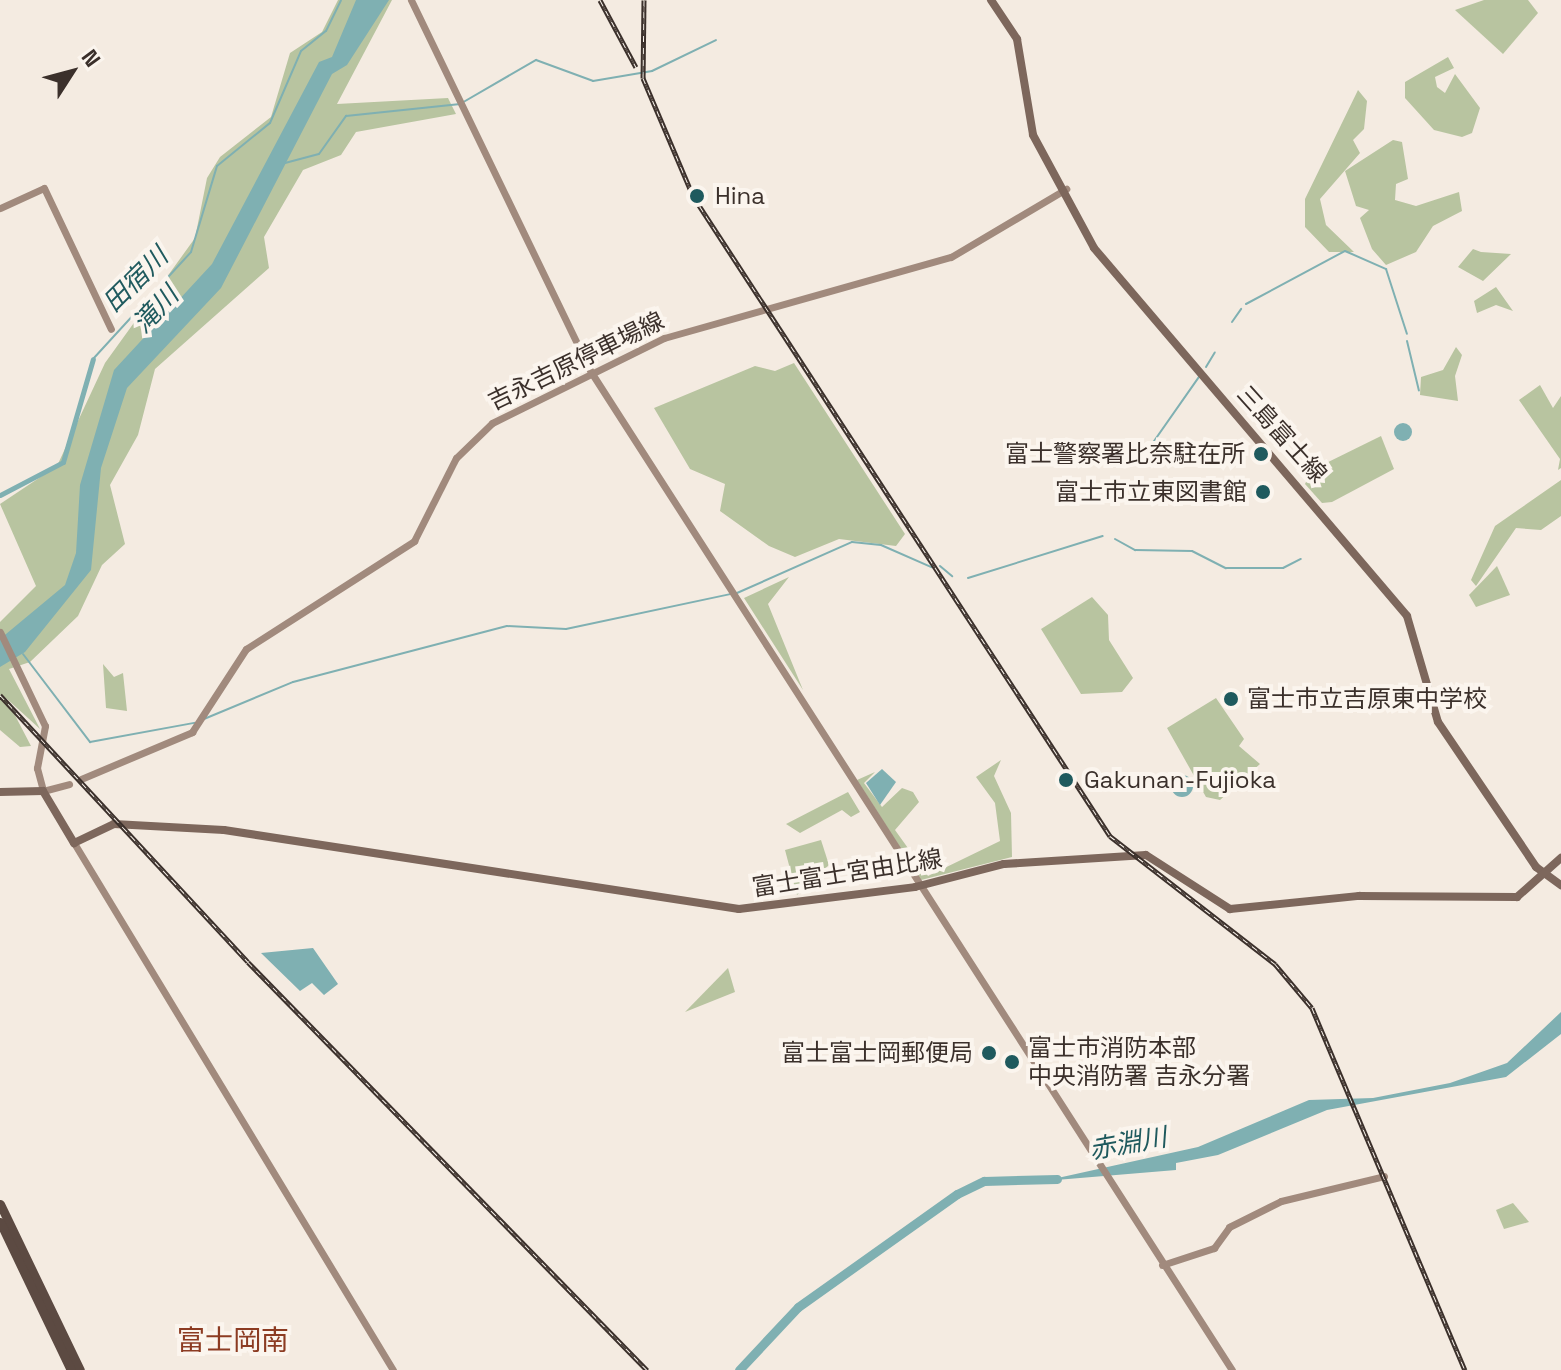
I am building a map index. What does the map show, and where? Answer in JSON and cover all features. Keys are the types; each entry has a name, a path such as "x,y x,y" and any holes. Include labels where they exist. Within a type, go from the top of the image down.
{"highway":[{"path":"0,1204 80,1370"},
{"path":"0,1222 71,1370"}],"main road":[{"name":"三島富士線","path":"991,0 1017,39 1033,135 1066,189 1103,261 1407,616 1438,722 1546,875 1561,885"},
{"path":"0,792 43,791 74,843"},
{"name":"富士富士宮由比線","path":"74,843 114,824 211,828 739,909 915,887 1004,864 1146,855 1230,909 1359,896 1517,897 1546,875 1561,858"}],"street":[{"path":"411,0 591,372 915,887 1232,1370"},
{"path":"0,208 44,188 111,329"},
{"name":"吉永吉原停車場線","path":"81,779 192,732 246,649 414,541 456,458 483,430 591,372 664,338 951,257 1066,189"},
{"path":"0,632 45,726 37,768 43,791 69,784"},
{"path":"74,843 393,1370"},
{"path":"1162,1265 1214,1248 1229,1227 1281,1201 1384,1176"}],"green space":[{"path":"338,0 392,0 337,104 448,98 456,114 356,132 341,155 303,170 264,237 269,268 155,369 138,435 110,485 125,544 102,565 78,616 30,662 9,669 40,729 6,698 31,746 20,747 0,730 0,622 36,586 0,504 57,466 105,363 195,238 207,178 220,157 271,117 290,53 322,32"},
{"path":"1484,0 1528,0 1538,13 1503,54 1455,10"},
{"path":"1448,57 1454,68 1435,77 1437,87 1445,93 1455,74 1480,108 1472,133 1462,137 1434,130 1405,98 1405,82"},
{"path":"1358,90 1367,101 1364,129 1353,140 1360,153 1320,199 1326,225 1354,252 1329,252 1305,227 1305,199"},
{"path":"1393,140 1402,142 1408,179 1396,184 1395,200 1416,206 1459,192 1462,211 1433,226 1416,252 1386,265 1372,249 1360,218 1369,210 1356,206 1345,171"},
{"path":"1473,249 1511,254 1483,281 1458,267"},
{"path":"1496,287 1513,311 1496,305 1477,313 1474,301"},
{"path":"1456,347 1462,355 1455,376 1458,401 1420,395 1421,377 1443,370"},
{"path":"794,363 905,534 896,546 839,539 795,557 769,546 720,511 725,484 690,469 654,408 755,366 775,371"},
{"path":"1540,385 1553,408 1561,396 1561,468 1558,470 1560,459 1519,400"},
{"path":"1381,436 1394,469 1332,502 1322,503 1305,484 1312,470"},
{"path":"1561,480 1561,516 1541,530 1516,528 1476,586 1471,580 1495,526"},
{"path":"1497,566 1510,595 1476,607 1469,595"},
{"path":"789,577 768,604 803,690 744,598"},
{"path":"1092,597 1108,615 1109,640 1133,678 1122,692 1081,694 1041,629"},
{"path":"103,664 114,677 123,673 127,711 106,708"},
{"path":"1216,698 1244,739 1239,746 1260,764 1220,800 1206,797 1167,728"},
{"path":"1001,760 994,776 1011,813 1012,857 921,880 857,780 875,772 864,783 882,807 902,788 913,792 919,802 895,830 928,876 1000,841 995,803 976,777"},
{"path":"848,792 860,812 851,817 842,810 800,833 786,824"},
{"path":"821,840 829,865 797,895 785,850"},
{"path":"728,968 735,992 685,1012"},
{"path":"1513,1203 1529,1222 1504,1229 1496,1210"}],"water":[{"path":"356,0 389,0 347,65 332,74 221,288 127,388 101,468 91,570 25,652 0,667 0,639 65,585 76,553 80,485 114,370 212,264 319,62 332,57"},
{"path":"1403,423 1412,432 1403,441 1394,432"},
{"path":"882,769 896,782 880,805 866,783"},
{"path":"1182,775 1190,778 1193,786 1190,794 1182,797 1174,794 1171,786 1174,778"},
{"path":"313,948 338,984 324,995 312,983 300,991 261,953"},
{"path":"1561,1012 1561,1034 1506,1077 1327,1110 1218,1155 1176,1163 1176,1170 1044,1181 1198,1147 1309,1100 1373,1098 1450,1083 1507,1063"}],"waterway":[{"name":"田宿川","path":"93,359 191,252 217,166 270,123 301,51 326,31 341,0"},
{"path":"285,163 319,154 346,116 460,104 536,60 593,81 652,71 716,40"},
{"path":"1246,304 1345,251 1386,269 1407,334"},
{"path":"1232,322 1241,309"},
{"path":"1407,341 1419,391"},
{"path":"1206,367 1215,352"},
{"name":"田宿川","path":"0,495 63,462 93,359"},
{"path":"1138,464 1199,377"},
{"path":"968,578 1103,536"},
{"path":"1115,539 1135,550 1192,551 1226,568 1283,568 1301,559"},
{"path":"737,593 852,542 881,545 931,567"},
{"path":"940,566 952,576"},
{"path":"204,719 293,682 507,626 566,629 731,594"},
{"path":"23,654 90,742 194,723"},
{"name":"赤淵川","path":"739,1370 798,1307 957,1194 984,1181 1057,1179"}],"railway":[{"path":"600,0 636,67"},
{"path":"644,0 643,78 693,196 1110,836 1275,964 1312,1008 1465,1370"},
{"path":"0,695 248,962 647,1370"}],"place":[{"name":"Hina","path":"697,196"},
{"name":"富士警察署比奈駐在所","path":"1261,454"},
{"name":"富士市立東図書館","path":"1263,492"},
{"name":"富士市立吉原東中学校","path":"1231,699"},
{"name":"Gakunan-Fujioka","path":"1066,780"},
{"name":"富士富士岡郵便局","path":"989,1053"},
{"name":"富士市消防本部 中央消防署 吉永分署","path":"1012,1062"}],"district":[{"name":"富士岡南","path":"233,1340"}],"water label":[{"name":"滝川","path":"156,310"}]}
